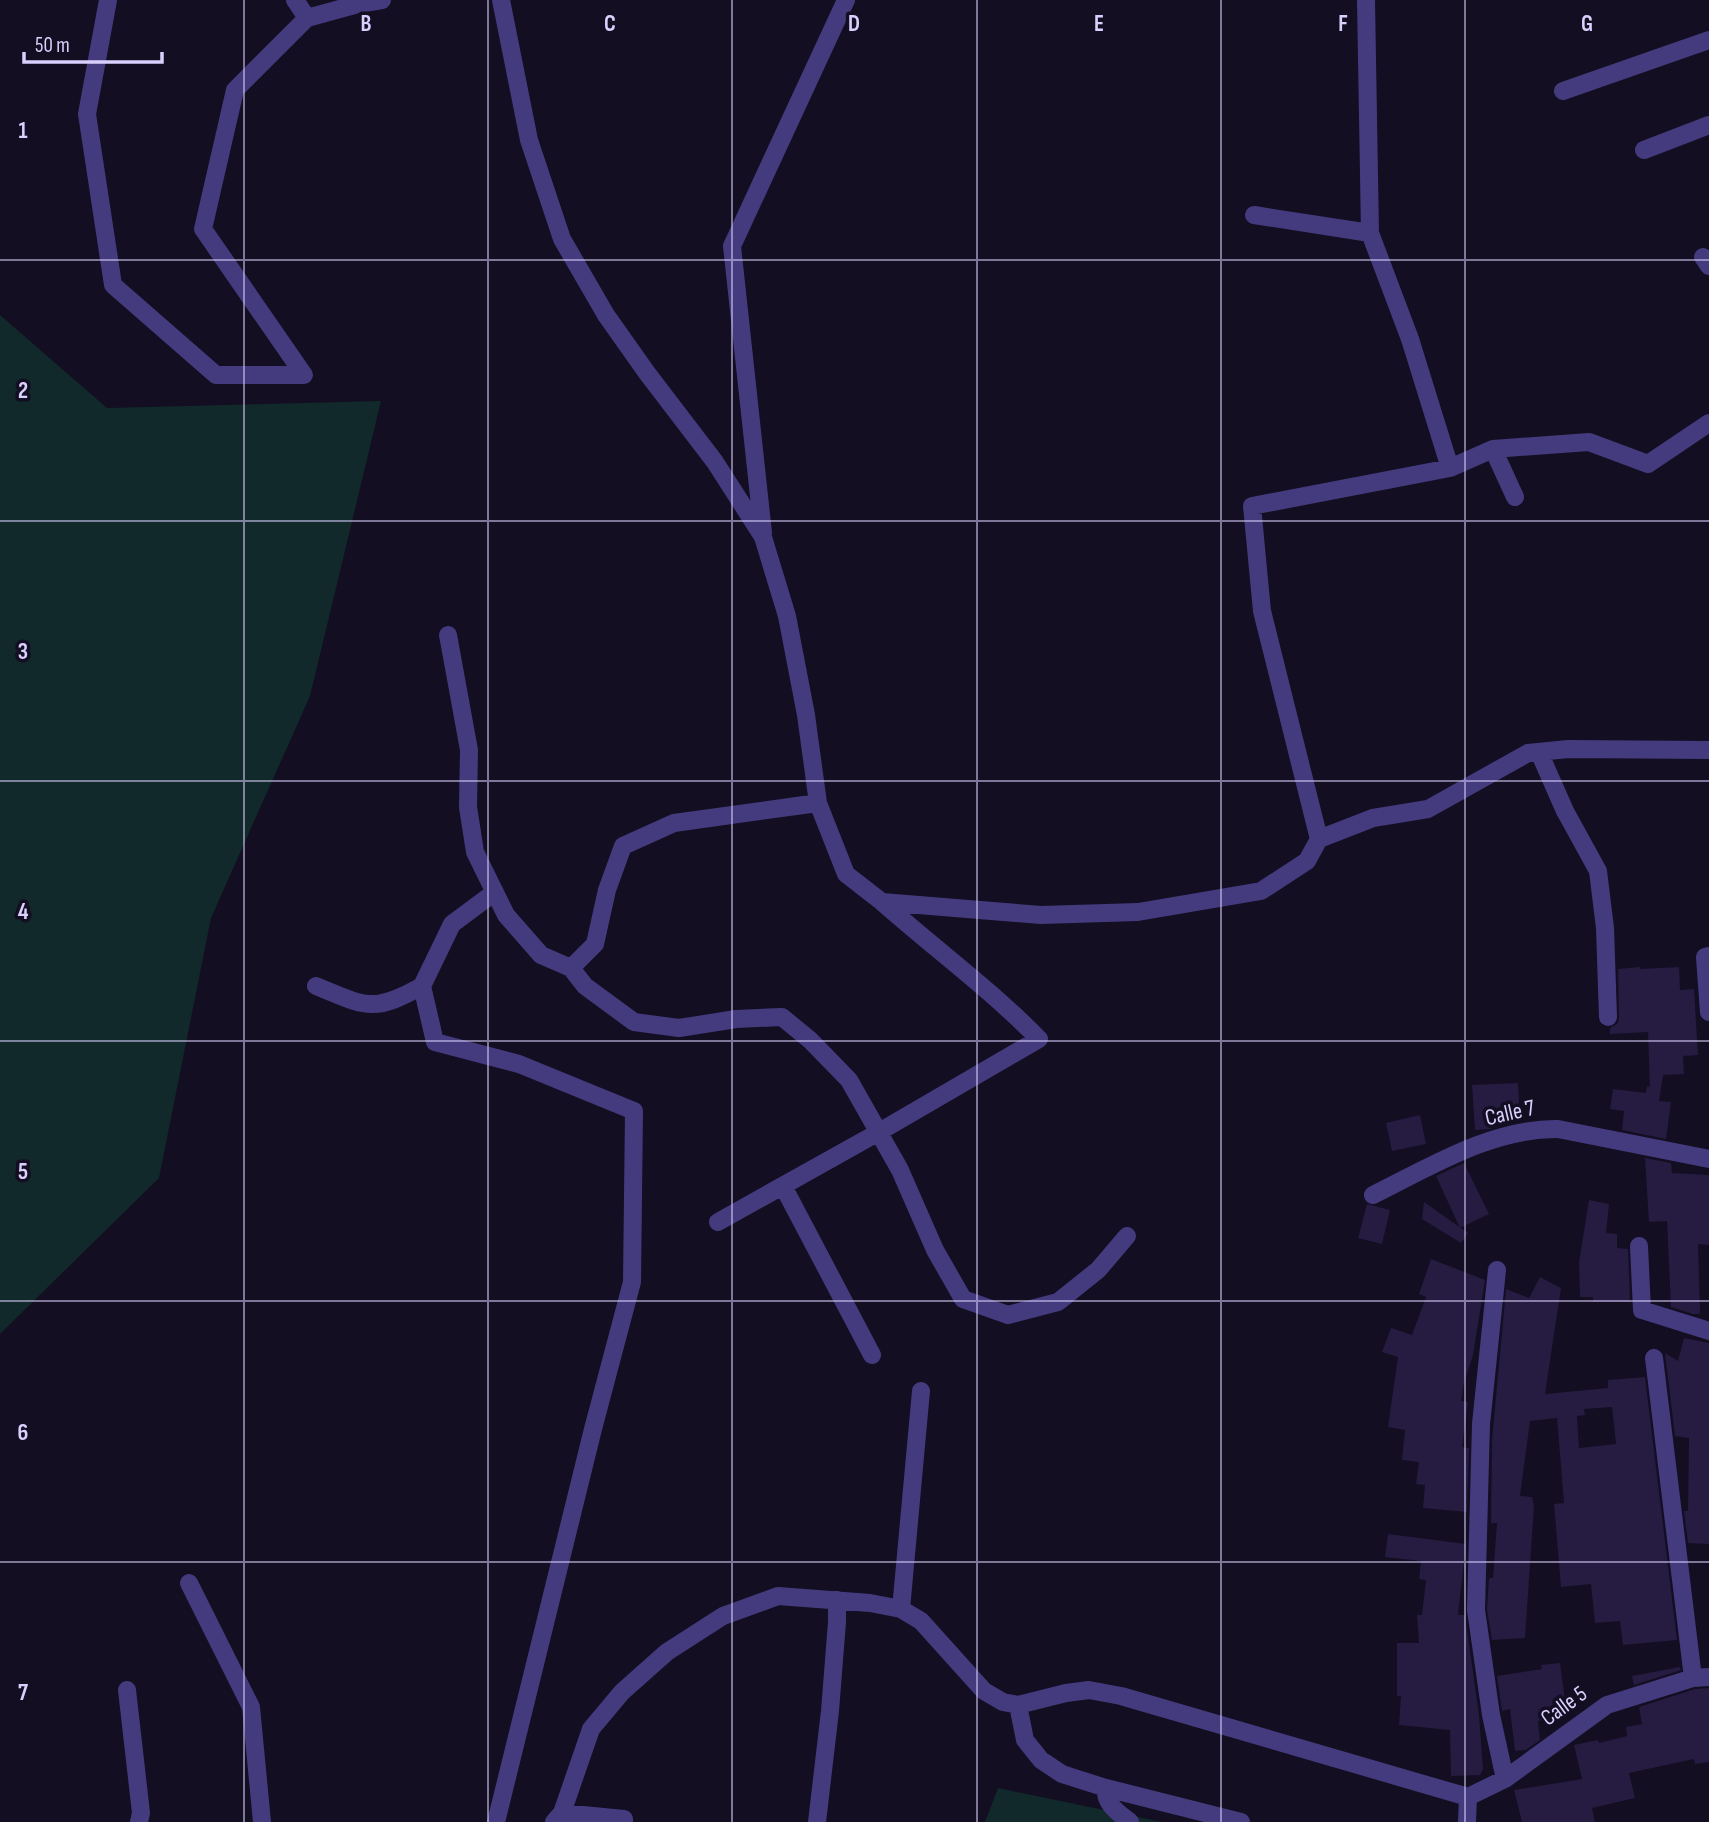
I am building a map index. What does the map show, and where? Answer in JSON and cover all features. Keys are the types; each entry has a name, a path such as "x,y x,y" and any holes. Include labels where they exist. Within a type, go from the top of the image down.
{"street":[{"path":"108,0 87,114 113,285 216,375 304,375 203,229 234,90 307,18 382,0"},
{"path":"295,0 307,18"},
{"path":"501,0 529,140 562,239 606,315 646,373 715,462 763,537"},
{"path":"718,1222 1039,1039 1009,1008 846,874 818,803 806,715 787,616 763,537 732,246 846,0"},
{"path":"1366,0 1370,233 1410,340 1450,468"},
{"path":"1563,92 1709,40"},
{"path":"1644,149 1709,125"},
{"path":"1254,215 1370,233"},
{"path":"1319,839 1262,611 1252,506 1450,468 1493,449 1589,442 1648,464 1709,423"},
{"path":"1493,449 1515,497"},
{"path":"448,635 469,750 468,807 475,852 506,915 541,955 571,968 585,986 634,1022 679,1028 736,1019 782,1017 810,1040 849,1080 900,1170 935,1250 963,1299 1008,1315 1058,1302 1098,1270 1127,1236"},
{"path":"882,902 1041,915 1138,912 1261,891 1307,861 1319,839 1373,818 1428,809 1528,753 1568,749 1709,750"},
{"path":"1539,752 1565,811 1598,871 1605,929 1608,1017"},
{"path":"571,968 595,944 607,890 624,846 674,823 818,803"},
{"path":"316,986 366,1006 398,999 422,986 452,924 495,892"},
{"path":"1709,956 1705,957 1709,1012"},
{"path":"422,986 435,1042 519,1064 634,1111 632,1282 496,1822"},
{"name":"Calle 7","path":"1373,1195 1455,1154 1539,1129 1558,1129 1709,1159"},
{"path":"783,1186 872,1355"},
{"path":"1639,1247 1642,1310 1709,1331"},
{"path":"1497,1270 1481,1424 1476,1611 1501,1780"},
{"path":"1654,1359 1701,1677"},
{"path":"901,1609 921,1391"},
{"path":"189,1583 251,1707 262,1822"},
{"path":"624,1822 624,1819 558,1818 591,1729 622,1692 667,1652 723,1616 778,1596 837,1600 901,1609 921,1621 984,1691 1003,1702 1018,1705 1089,1690 1121,1696 1468,1797 1467,1822"},
{"path":"817,1822 830,1711 837,1600"},
{"name":"Calle 5","path":"1468,1797 1501,1780 1607,1705 1701,1677"},
{"path":"127,1690 141,1812 139,1822"},
{"path":"1018,1705 1025,1740 1041,1760 1062,1774 1106,1788 1241,1822"},
{"path":"1106,1788 1105,1795 1109,1804 1130,1822"}],"green space":[{"path":"0,315 107,408 381,401 310,696 211,918 159,1178 0,1334"},
{"path":"998,1788 1162,1822 985,1822"}],"building":[{"path":"1679,967 1680,990 1694,989 1698,1055 1683,1056 1684,1074 1663,1075 1659,1101 1671,1102 1666,1139 1622,1130 1624,1111 1610,1109 1613,1089 1646,1093 1647,1086 1650,1087 1648,1032 1610,1034 1610,1028 1618,1023 1619,1017 1618,969"},
{"path":"1518,1083 1520,1121 1475,1130 1472,1085"},
{"path":"1420,1115 1426,1144 1392,1151 1386,1123"},
{"path":"1645,1158 1671,1163 1672,1173 1709,1175 1709,1245 1698,1244 1700,1314 1671,1307 1667,1221 1649,1222"},
{"path":"1464,1163 1489,1214 1460,1228 1436,1176"},
{"path":"1589,1200 1609,1204 1606,1233 1617,1234 1617,1248 1628,1249 1630,1302 1593,1302 1593,1297 1580,1297 1579,1262"},
{"path":"1424,1202 1468,1233 1461,1243 1422,1219"},
{"path":"1367,1204 1390,1210 1382,1244 1358,1238"},
{"path":"1431,1259 1485,1280 1473,1355 1461,1401 1468,1402 1462,1447 1469,1448 1467,1512 1423,1508 1425,1485 1416,1484 1419,1462 1402,1460 1405,1430 1388,1427 1398,1357 1382,1352 1391,1328 1412,1335 1426,1297 1419,1294"},
{"path":"1540,1277 1561,1288 1545,1394 1608,1388 1608,1380 1645,1377 1677,1640 1623,1645 1620,1621 1595,1623 1591,1584 1561,1587 1554,1504 1564,1503 1557,1418 1530,1421 1520,1496 1532,1497 1534,1506 1525,1638 1492,1640 1487,1610 1489,1578 1493,1578 1497,1523 1491,1523 1492,1440 1506,1289 1529,1298","holes":["1612,1407 1616,1444 1579,1448 1577,1416 1585,1415 1584,1409"]},
{"path":"1684,1338 1709,1343 1709,1544 1688,1543 1684,1511 1688,1511 1689,1438 1675,1436 1665,1353 1678,1361"},
{"path":"1388,1534 1466,1544 1458,1615 1465,1615 1479,1715 1483,1769 1480,1775 1451,1776 1450,1730 1399,1725 1401,1696 1397,1696 1397,1643 1419,1643 1417,1615 1422,1615 1426,1580 1419,1579 1421,1561 1385,1557"},
{"path":"1560,1663 1567,1716 1538,1721 1540,1740 1526,1750 1515,1751 1510,1709 1502,1711 1497,1676 1542,1669 1541,1665"},
{"path":"1680,1667 1681,1670 1634,1685 1632,1676"},
{"path":"1709,1688 1709,1762 1695,1764 1694,1759 1629,1773 1635,1798 1592,1808 1595,1822 1522,1822 1514,1790 1582,1779 1574,1745 1598,1740 1599,1743 1627,1736 1626,1727 1642,1724 1639,1707 1695,1689"}]}
